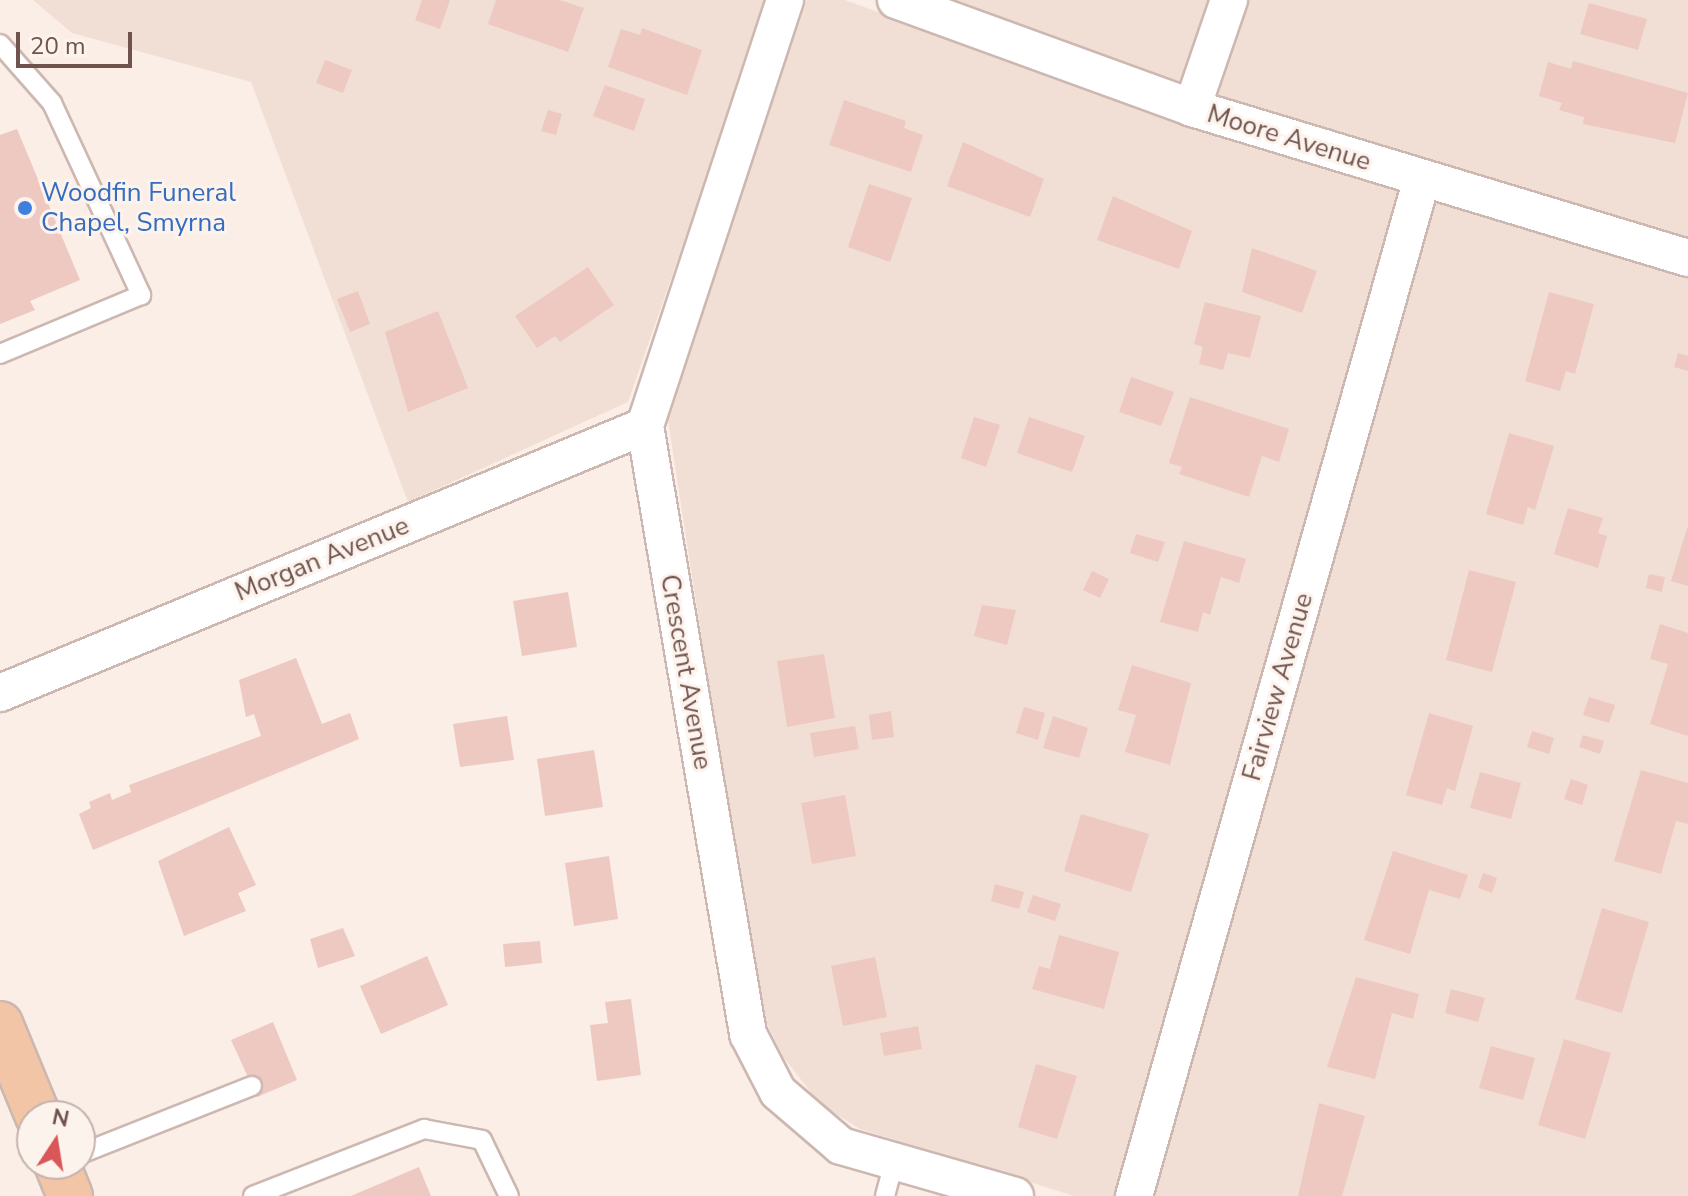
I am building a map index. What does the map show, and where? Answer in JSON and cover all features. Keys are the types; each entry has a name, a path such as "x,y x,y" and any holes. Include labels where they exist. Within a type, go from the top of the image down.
{"main road":[{"path":"0,1024 31,1100"}],"street":[{"name":"Crescent Avenue","path":"785,0 645,426 748,1034 763,1069 796,1113 890,1180 1015,1196"},
{"name":"Moore Avenue","path":"896,0 1192,108 1688,258"},
{"path":"1192,108 1229,0"},
{"name":"Fairview Avenue","path":"1134,1196 1422,178"},
{"name":"Morgan Avenue","path":"0,693 645,426"}],"lane":[{"path":"0,44 52,103 141,295 0,354"},
{"path":"96,1148 252,1086"},
{"path":"253,1196 424,1129 482,1140 509,1196"}],"shaded area":[{"path":"33,0 768,0 628,402 408,502 251,82 72,33"},
{"path":"807,0 845,0 1252,148 1408,191 1121,1196 1074,1196 860,1129 819,1103 782,1055 758,1005 667,414"},
{"path":"946,0 1688,0 1688,239 1123,67"},
{"path":"1432,198 1688,275 1688,1196 1147,1196"}],"building":[{"path":"422,0 450,0 440,29 415,20"},
{"path":"496,0 560,0 584,8 568,52 488,24"},
{"path":"1589,3 1647,19 1638,50 1580,34"},
{"path":"642,28 702,50 687,95 608,67 621,29 640,35"},
{"path":"325,60 352,70 343,93 316,83"},
{"path":"1573,61 1688,93 1675,143 1583,124 1584,117 1559,110 1562,103 1539,96 1548,62 1571,69"},
{"path":"605,85 645,99 634,131 593,116"},
{"path":"844,100 906,121 904,128 923,135 911,172 829,145"},
{"path":"548,110 562,114 556,135 541,131"},
{"name":"Woodfin Funeral Chapel, Smyrna","path":"17,129 80,280 30,301 35,310 0,324 0,135"},
{"path":"963,142 1044,179 1030,217 947,186"},
{"path":"869,184 912,198 890,262 848,247"},
{"path":"1113,196 1192,231 1179,269 1097,240"},
{"path":"1252,248 1317,271 1302,313 1242,292"},
{"path":"588,267 614,305 560,342 555,336 537,348 515,316"},
{"path":"358,291 370,324 350,332 337,299"},
{"path":"1549,292 1594,304 1575,374 1566,371 1560,391 1525,381"},
{"path":"1205,302 1261,316 1250,358 1228,353 1223,370 1199,364 1203,347 1194,344"},
{"path":"438,311 468,388 408,412 385,332"},
{"path":"1678,353 1688,356 1688,371 1674,367"},
{"path":"1131,377 1174,392 1161,426 1119,412"},
{"path":"1190,397 1289,429 1279,462 1262,456 1249,497 1179,474 1182,467 1169,463"},
{"path":"974,417 1000,425 986,467 961,458"},
{"path":"1029,417 1085,436 1072,472 1017,453"},
{"path":"1509,433 1554,446 1535,510 1528,507 1523,525 1486,514"},
{"path":"1568,508 1603,518 1598,533 1607,536 1598,568 1554,554"},
{"path":"1688,528 1688,586 1671,581"},
{"path":"1136,534 1165,542 1158,562 1130,553"},
{"path":"1184,541 1246,559 1239,583 1221,577 1210,615 1203,612 1198,632 1160,622"},
{"path":"1469,570 1516,582 1492,672 1446,660"},
{"path":"1092,571 1109,579 1100,598 1083,590"},
{"path":"1649,574 1665,577 1662,592 1646,588"},
{"path":"568,592 577,647 522,656 513,601"},
{"path":"982,605 1016,610 1007,645 974,636"},
{"path":"1660,624 1688,633 1688,736 1650,724 1668,664 1650,659"},
{"path":"824,654 835,718 787,727 777,661"},
{"path":"296,658 322,724 350,713 359,739 93,850 79,814 91,808 89,802 110,793 112,800 131,792 129,785 261,736 254,714 246,717 239,680"},
{"path":"1132,665 1191,683 1170,765 1125,752 1136,715 1118,710"},
{"path":"1589,697 1615,705 1609,723 1583,715"},
{"path":"1024,707 1045,713 1038,740 1016,733"},
{"path":"891,711 894,737 872,740 869,715"},
{"path":"1429,713 1473,726 1455,791 1447,788 1442,805 1406,795"},
{"path":"507,716 514,760 460,767 453,724"},
{"path":"1053,716 1088,728 1079,758 1043,748"},
{"path":"855,726 859,749 814,757 810,733"},
{"path":"1532,731 1554,738 1549,754 1527,747"},
{"path":"1583,735 1604,741 1600,754 1579,747"},
{"path":"594,750 603,807 545,816 537,759"},
{"path":"1641,770 1688,783 1688,824 1676,821 1661,874 1614,861"},
{"path":"1480,772 1521,783 1511,819 1470,808"},
{"path":"1571,779 1588,785 1582,805 1564,799"},
{"path":"845,795 856,856 812,864 801,803"},
{"path":"1081,814 1149,834 1131,892 1064,871"},
{"path":"229,827 256,885 238,893 246,911 184,936 158,861"},
{"path":"1393,851 1468,875 1460,899 1429,890 1410,954 1364,940"},
{"path":"609,856 618,919 574,926 565,863"},
{"path":"1483,873 1497,878 1492,893 1478,888"},
{"path":"995,884 1024,892 1019,909 991,901"},
{"path":"1033,895 1061,904 1055,921 1027,912"},
{"path":"1602,908 1649,922 1622,1013 1575,999"},
{"path":"343,928 355,956 318,968 310,939"},
{"path":"1059,935 1119,952 1104,1009 1032,989 1039,966 1050,969"},
{"path":"540,941 542,963 505,967 503,944"},
{"path":"427,956 448,1005 381,1034 360,986"},
{"path":"875,957 887,1017 843,1026 831,966"},
{"path":"1356,977 1419,994 1413,1019 1392,1013 1375,1079 1327,1067"},
{"path":"1451,989 1485,998 1478,1022 1445,1013"},
{"path":"631,999 641,1075 597,1081 590,1025 608,1023 605,1002"},
{"path":"273,1022 297,1080 257,1097 231,1040"},
{"path":"918,1026 922,1049 884,1056 880,1033"},
{"path":"1564,1039 1611,1053 1585,1139 1538,1125"},
{"path":"1491,1046 1535,1058 1523,1100 1479,1088"},
{"path":"1036,1064 1077,1076 1057,1139 1018,1127"},
{"path":"1319,1103 1365,1116 1342,1196 1298,1196"},
{"path":"419,1167 431,1196 351,1196"}],"place":[{"name":"Woodfin Funeral Chapel, Smyrna","path":"25,208"}]}
